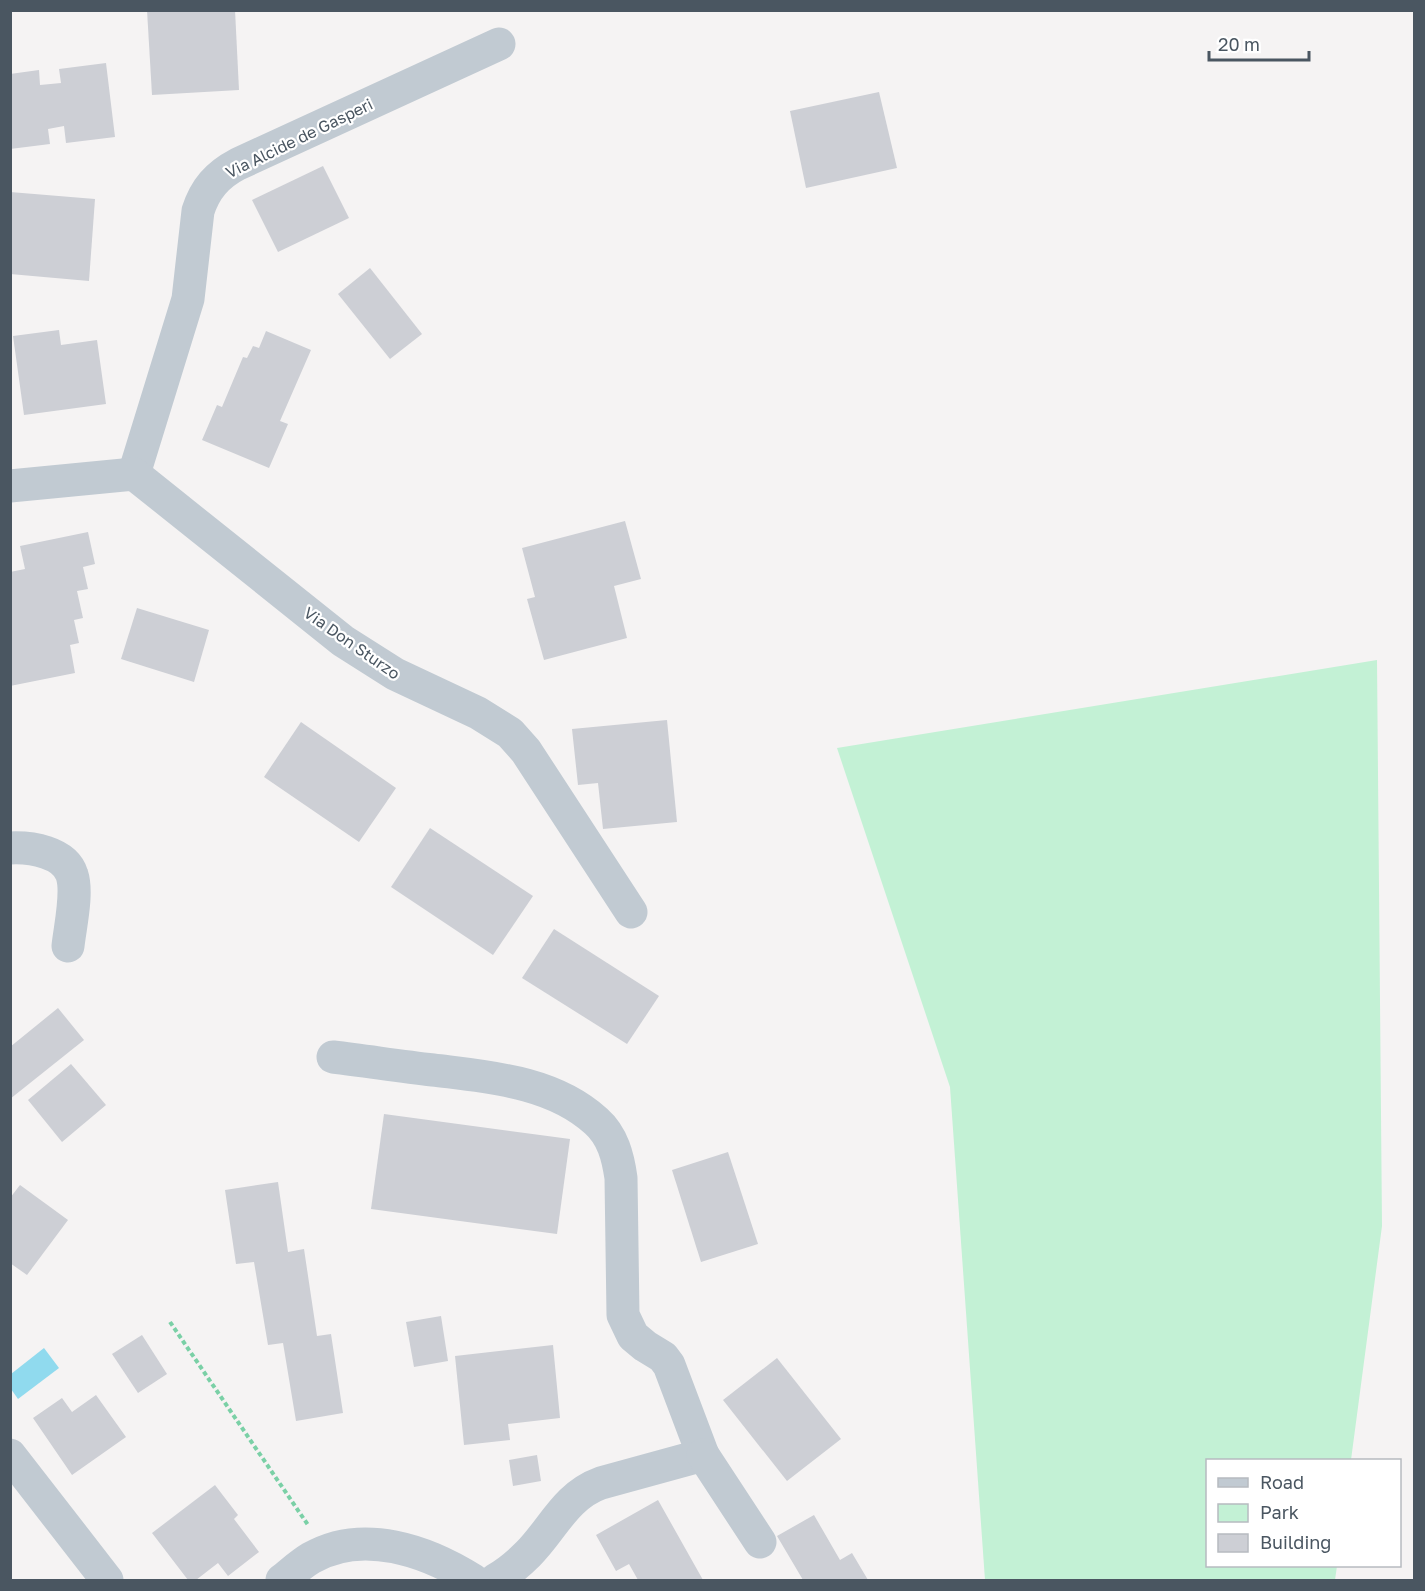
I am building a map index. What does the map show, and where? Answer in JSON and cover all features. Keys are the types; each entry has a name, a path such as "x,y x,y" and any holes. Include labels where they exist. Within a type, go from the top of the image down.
{"street":[{"name":"Via Alcide de Gasperi","path":"134,474 188,299 198,211 201,200 212,183 238,164 499,44"},
{"path":"10,486 134,474"},
{"name":"Via Don Sturzo","path":"134,474 344,641 395,674 478,712 510,733 526,751 631,912"},
{"path":"10,848 52,855 67,866 72,874 74,885 68,946"},
{"path":"333,1057 505,1080 552,1094 597,1121 611,1140 620,1169 622,1308 625,1322 639,1342 663,1357 669,1365 704,1455 760,1542"},
{"path":"10,1455 107,1581"},
{"path":"495,1581 529,1554 568,1504 585,1490 601,1483 704,1455"},
{"path":"282,1581 312,1558 326,1551 365,1544 396,1546 443,1563 473,1581"}],"path":[{"path":"170,1322 326,1551"}],"green space":[{"path":"1377,660 1382,1226 1351,1459 1206,1459 1206,1567 1337,1567 1335,1580 985,1580 950,1087 837,748"}],"water":[{"path":"44,1348 59,1368 18,1399 11,1389 11,1374"}],"building":[{"path":"147,10 235,10 239,90 152,95"},
{"path":"106,63 115,137 66,143 64,126 48,129 50,144 10,149 10,74 39,70 40,85 61,83 59,69"},
{"path":"879,92 897,168 806,188 790,111"},
{"path":"323,166 349,218 278,252 252,200"},
{"path":"10,192 95,199 89,281 10,274"},
{"path":"370,268 422,334 390,359 338,294"},
{"path":"59,330 61,345 97,340 106,404 24,415 13,336"},
{"path":"266,331 311,350 280,421 288,424 269,468 202,440 217,405 222,407 243,357 247,358 253,346 259,348"},
{"path":"625,521 641,579 614,586 627,638 544,660 527,599 535,597 522,548"},
{"path":"88,532 95,564 83,567 88,589 77,591 83,618 74,620 79,643 70,645 75,673 10,686 10,598 12,598 10,572 25,569 20,546"},
{"path":"137,608 209,630 194,682 121,659"},
{"path":"667,720 677,822 603,829 598,783 578,785 572,729"},
{"path":"301,722 396,788 359,842 264,777"},
{"path":"430,828 533,896 493,955 391,887"},
{"path":"554,929 659,996 627,1044 522,978"},
{"path":"58,1008 84,1040 10,1099 10,1047"},
{"path":"71,1064 106,1105 62,1142 28,1100"},
{"path":"384,1114 570,1139 557,1234 371,1209"},
{"path":"728,1152 758,1244 701,1262 672,1170"},
{"path":"278,1182 288,1252 304,1249 317,1336 331,1334 343,1413 296,1421 283,1343 268,1345 254,1262 236,1264 225,1190"},
{"path":"20,1185 68,1220 27,1275 10,1263 10,1198"},
{"path":"441,1316 448,1361 414,1367 406,1322"},
{"path":"142,1335 167,1374 138,1393 112,1354"},
{"path":"553,1345 560,1418 508,1424 510,1440 464,1445 455,1356"},
{"path":"777,1358 841,1439 787,1481 723,1400"},
{"path":"96,1395 126,1437 72,1475 33,1418 62,1398 72,1412"},
{"path":"537,1455 541,1481 513,1486 509,1460"},
{"path":"215,1485 238,1515 234,1519 259,1552 228,1576 218,1563 196,1580 188,1580 152,1533"},
{"path":"658,1500 703,1580 638,1580 629,1564 616,1571 596,1535"},
{"path":"814,1515 840,1560 852,1553 868,1580 803,1580 777,1536"}]}
